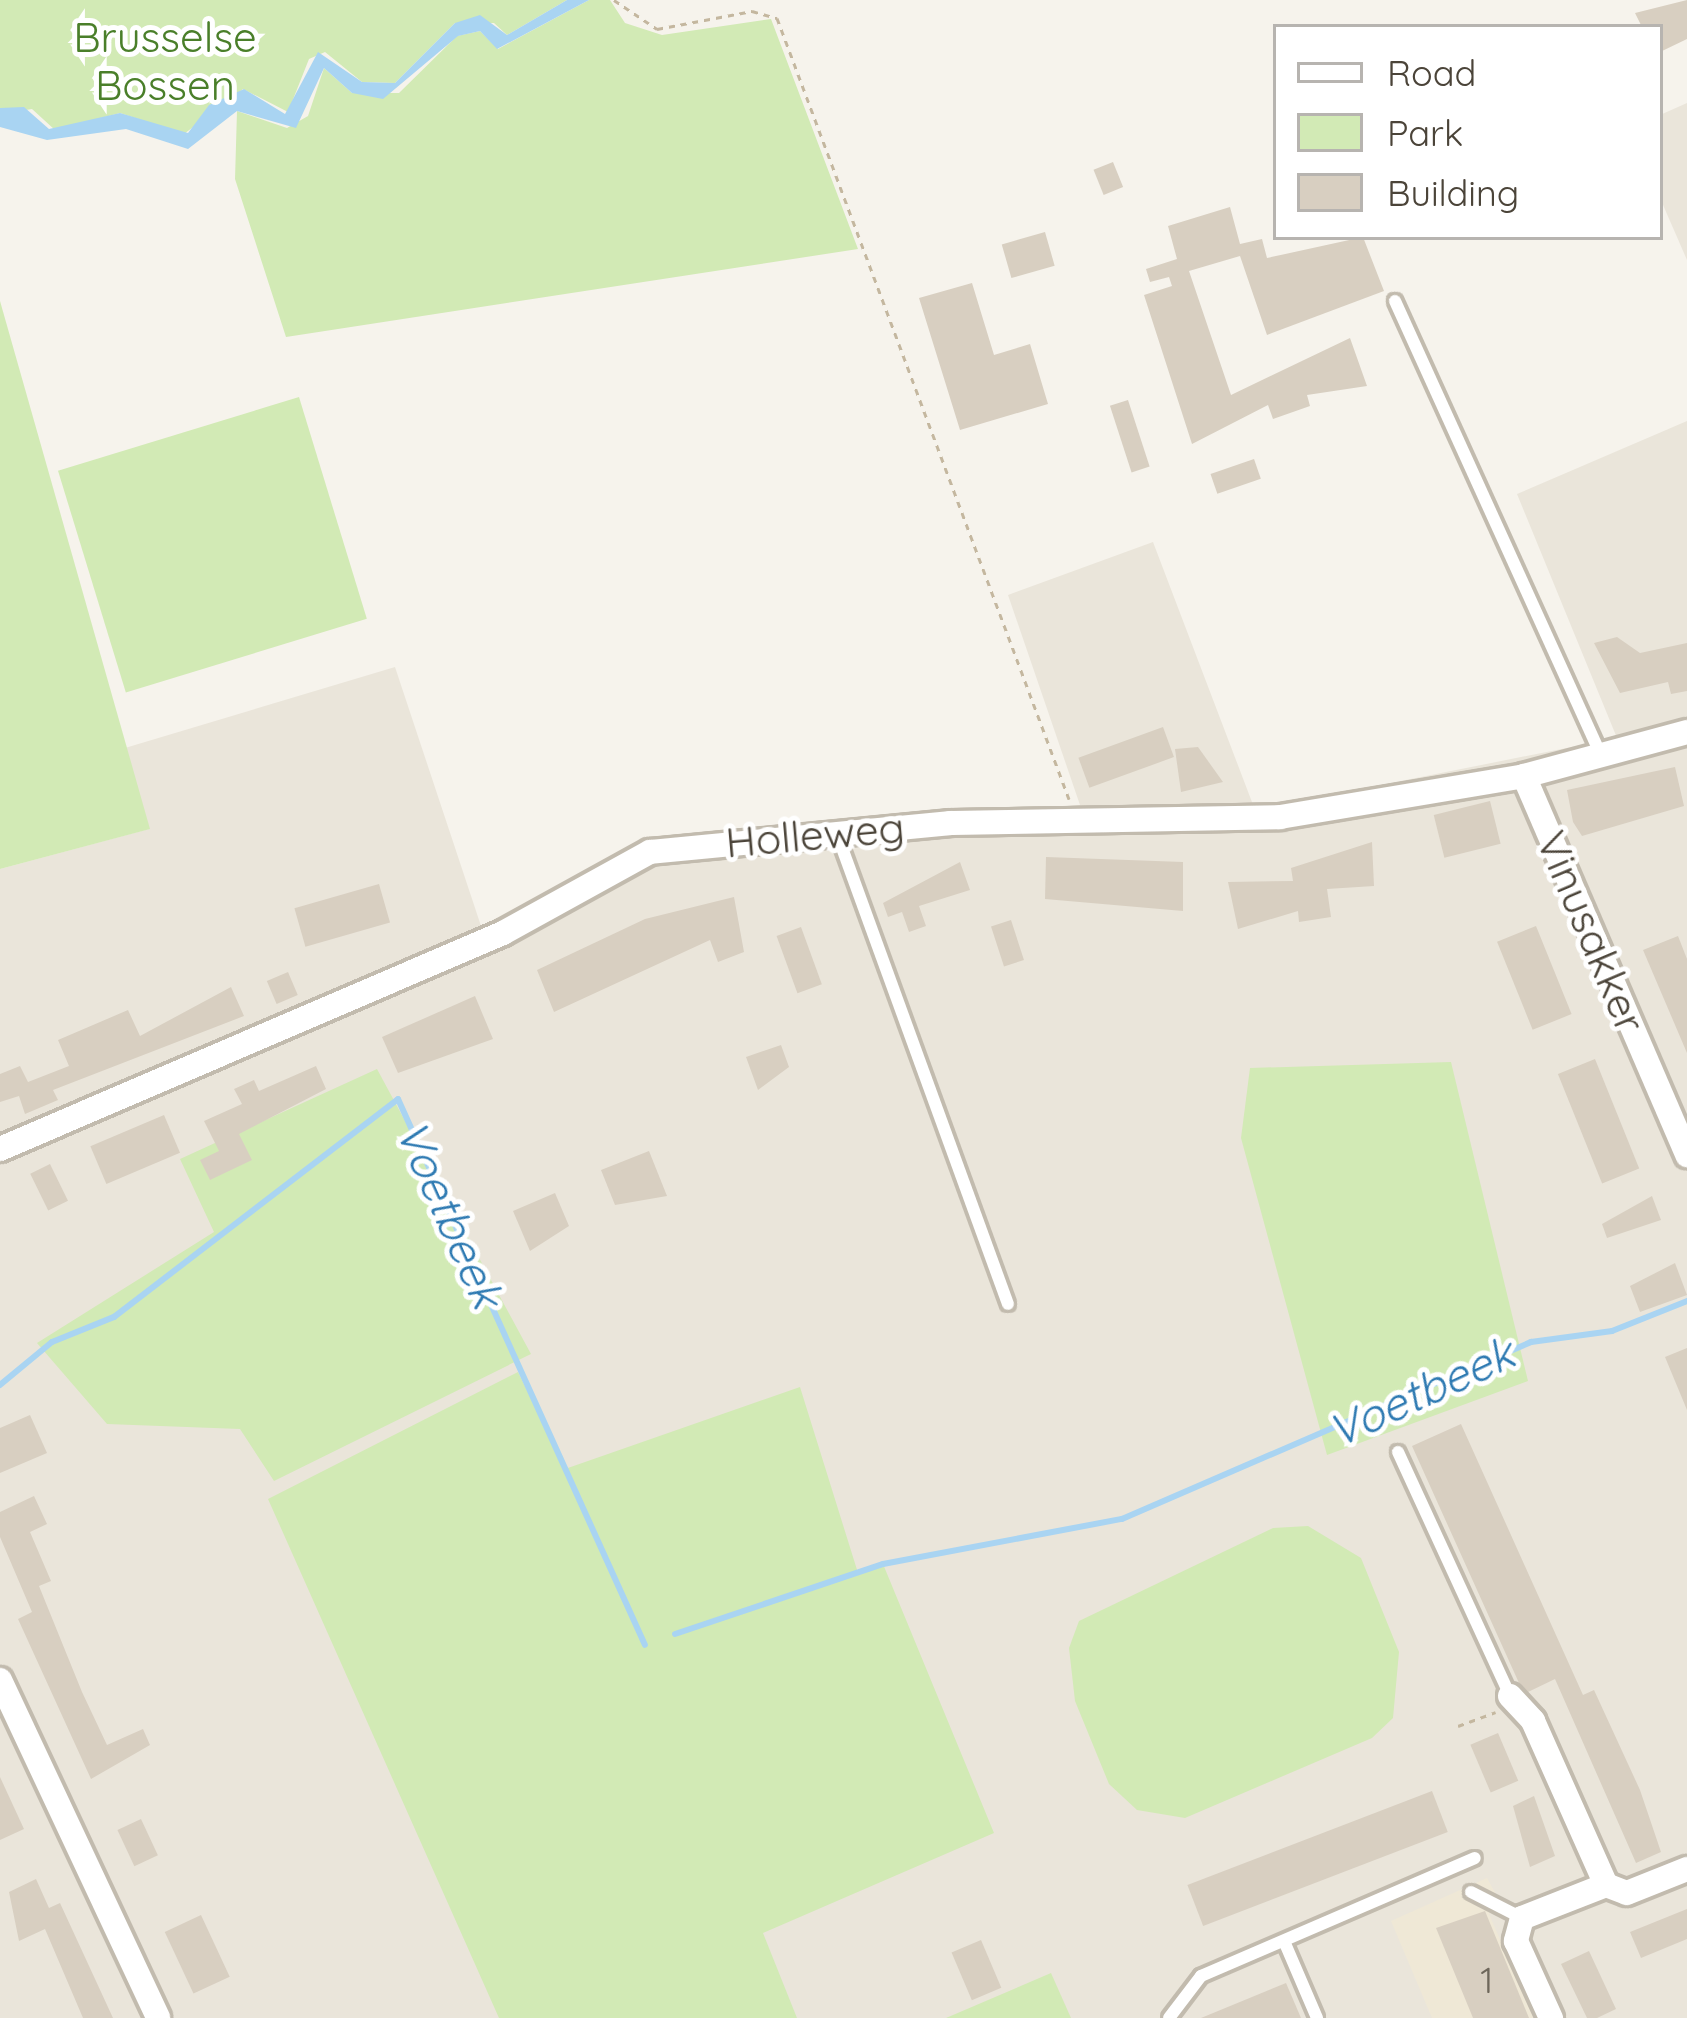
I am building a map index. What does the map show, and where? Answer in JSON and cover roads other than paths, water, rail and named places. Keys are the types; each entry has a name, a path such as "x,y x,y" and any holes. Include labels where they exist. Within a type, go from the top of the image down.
{"street":[{"name":"Holleweg","path":"0,1149 503,933 650,852 837,832 1076,819 1280,817 1524,776 1687,732"},
{"name":"Vinusakker","path":"1524,776 1687,1155"},
{"path":"0,1680 158,2018"},
{"path":"1512,1700 1533,1720 1606,1885"},
{"path":"1552,2018 1516,1941 1522,1918 1606,1885 1627,1893 1687,1869"}],"lane":[{"path":"1396,301 1600,753"},
{"path":"837,832 1008,1304"},
{"path":"1398,1452 1512,1700"},
{"path":"1169,2018 1201,1976 1475,1858"},
{"path":"1471,1892 1522,1918"},
{"path":"1284,1941 1317,2018"}],"water":[{"path":"567,0 589,0 497,49 480,31 458,36 383,99 352,93 324,68 296,128 237,111 188,149 126,129 47,140 0,127 0,108 24,107 49,129 120,113 188,133 209,105 244,89 285,114 318,52 362,82 395,83 455,23 480,15 507,35"}],"waterway":[{"name":"Voetbeek","path":"0,1385 52,1342 114,1317 398,1099 645,1645"},
{"name":"Voetbeek","path":"675,1634 883,1564 1122,1519 1531,1342 1612,1331 1687,1301"}],"park label":[{"name":"Brusselse Bossen","path":"165,61"}]}
